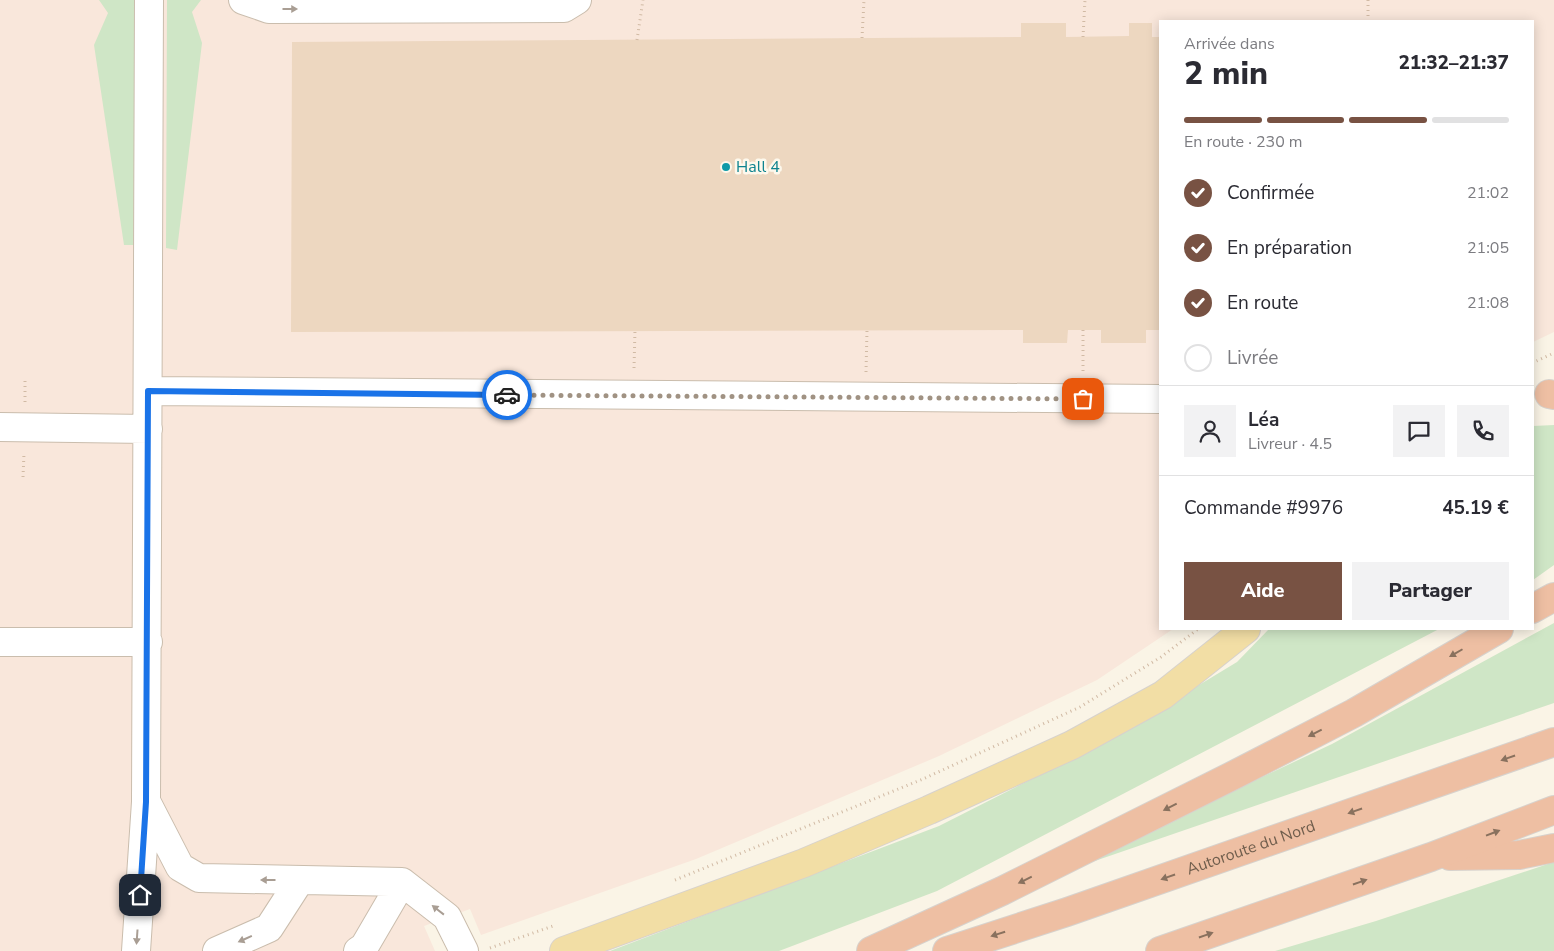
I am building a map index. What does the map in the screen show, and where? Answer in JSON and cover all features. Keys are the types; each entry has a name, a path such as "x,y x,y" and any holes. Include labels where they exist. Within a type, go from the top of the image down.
{"highway":[{"path":"1534,608 1554,597"},
{"path":"871,951 1002,891 1354,713 1497,630"},
{"name":"Autoroute du Nord","path":"947,951 1067,912 1554,742"},
{"path":"1160,951 1431,857 1554,810"},
{"path":"1431,857 1519,855 1554,848"}],"main road":[{"path":"564,951 804,863 929,810 1072,744 1163,695 1245,630"}],"lane":[{"path":"136,951 146,802 149,0"},
{"path":"243,0 269,9 564,8 577,0"},
{"path":"148,391 1159,399"},
{"path":"0,427 148,429"},
{"path":"0,642 148,642"},
{"path":"146,802 180,867 199,878 402,882 447,917 464,951"},
{"path":"217,951 269,928 300,880"},
{"path":"358,951 364,947 402,882"}],"path":[{"path":"637,40 643,0"},
{"path":"862,38 864,0"},
{"path":"1083,37 1085,0"},
{"path":"1368,0 1368,20"},
{"path":"634,396 635,330"},
{"path":"866,398 867,330"},
{"path":"1083,330 1083,399"},
{"path":"1534,362 1554,353"},
{"path":"671,882 923,779 1080,707 1161,657 1197,630"},
{"path":"482,951 554,925"}],"shaded area":[{"path":"0,0 1554,0 1554,332 1534,342 1534,20 1159,20 1159,630 1172,630 1097,680 939,756 696,859 481,935 470,909 424,926 435,951 0,951"}],"green space":[{"path":"99,0 135,0 135,245 124,245 94,45 108,13"},
{"path":"167,0 201,0 192,12 202,43 177,250 166,248"},
{"path":"1554,425 1554,565 1534,579 1534,426"},
{"path":"1554,623 1554,703 1057,874 1332,744"},
{"path":"1268,630 1437,630 937,891 779,951 610,951 939,826 1105,742 1237,662"},
{"path":"1554,862 1554,951 1275,951 1376,921"}],"building":[{"name":"Hall 4","path":"1021,23 1066,23 1066,37 1129,36 1129,23 1152,23 1152,37 1159,37 1159,330 1146,330 1146,343 1101,343 1101,330 1068,330 1067,343 1023,343 1023,330 291,332 292,42 1021,37"}],"way so far":[{"path":"507,395 1083,399"}],"place":[{"name":"Hall 4","path":"726,167"}],"route":[{"path":"140,895 146,802 148,391 507,395"}]}
